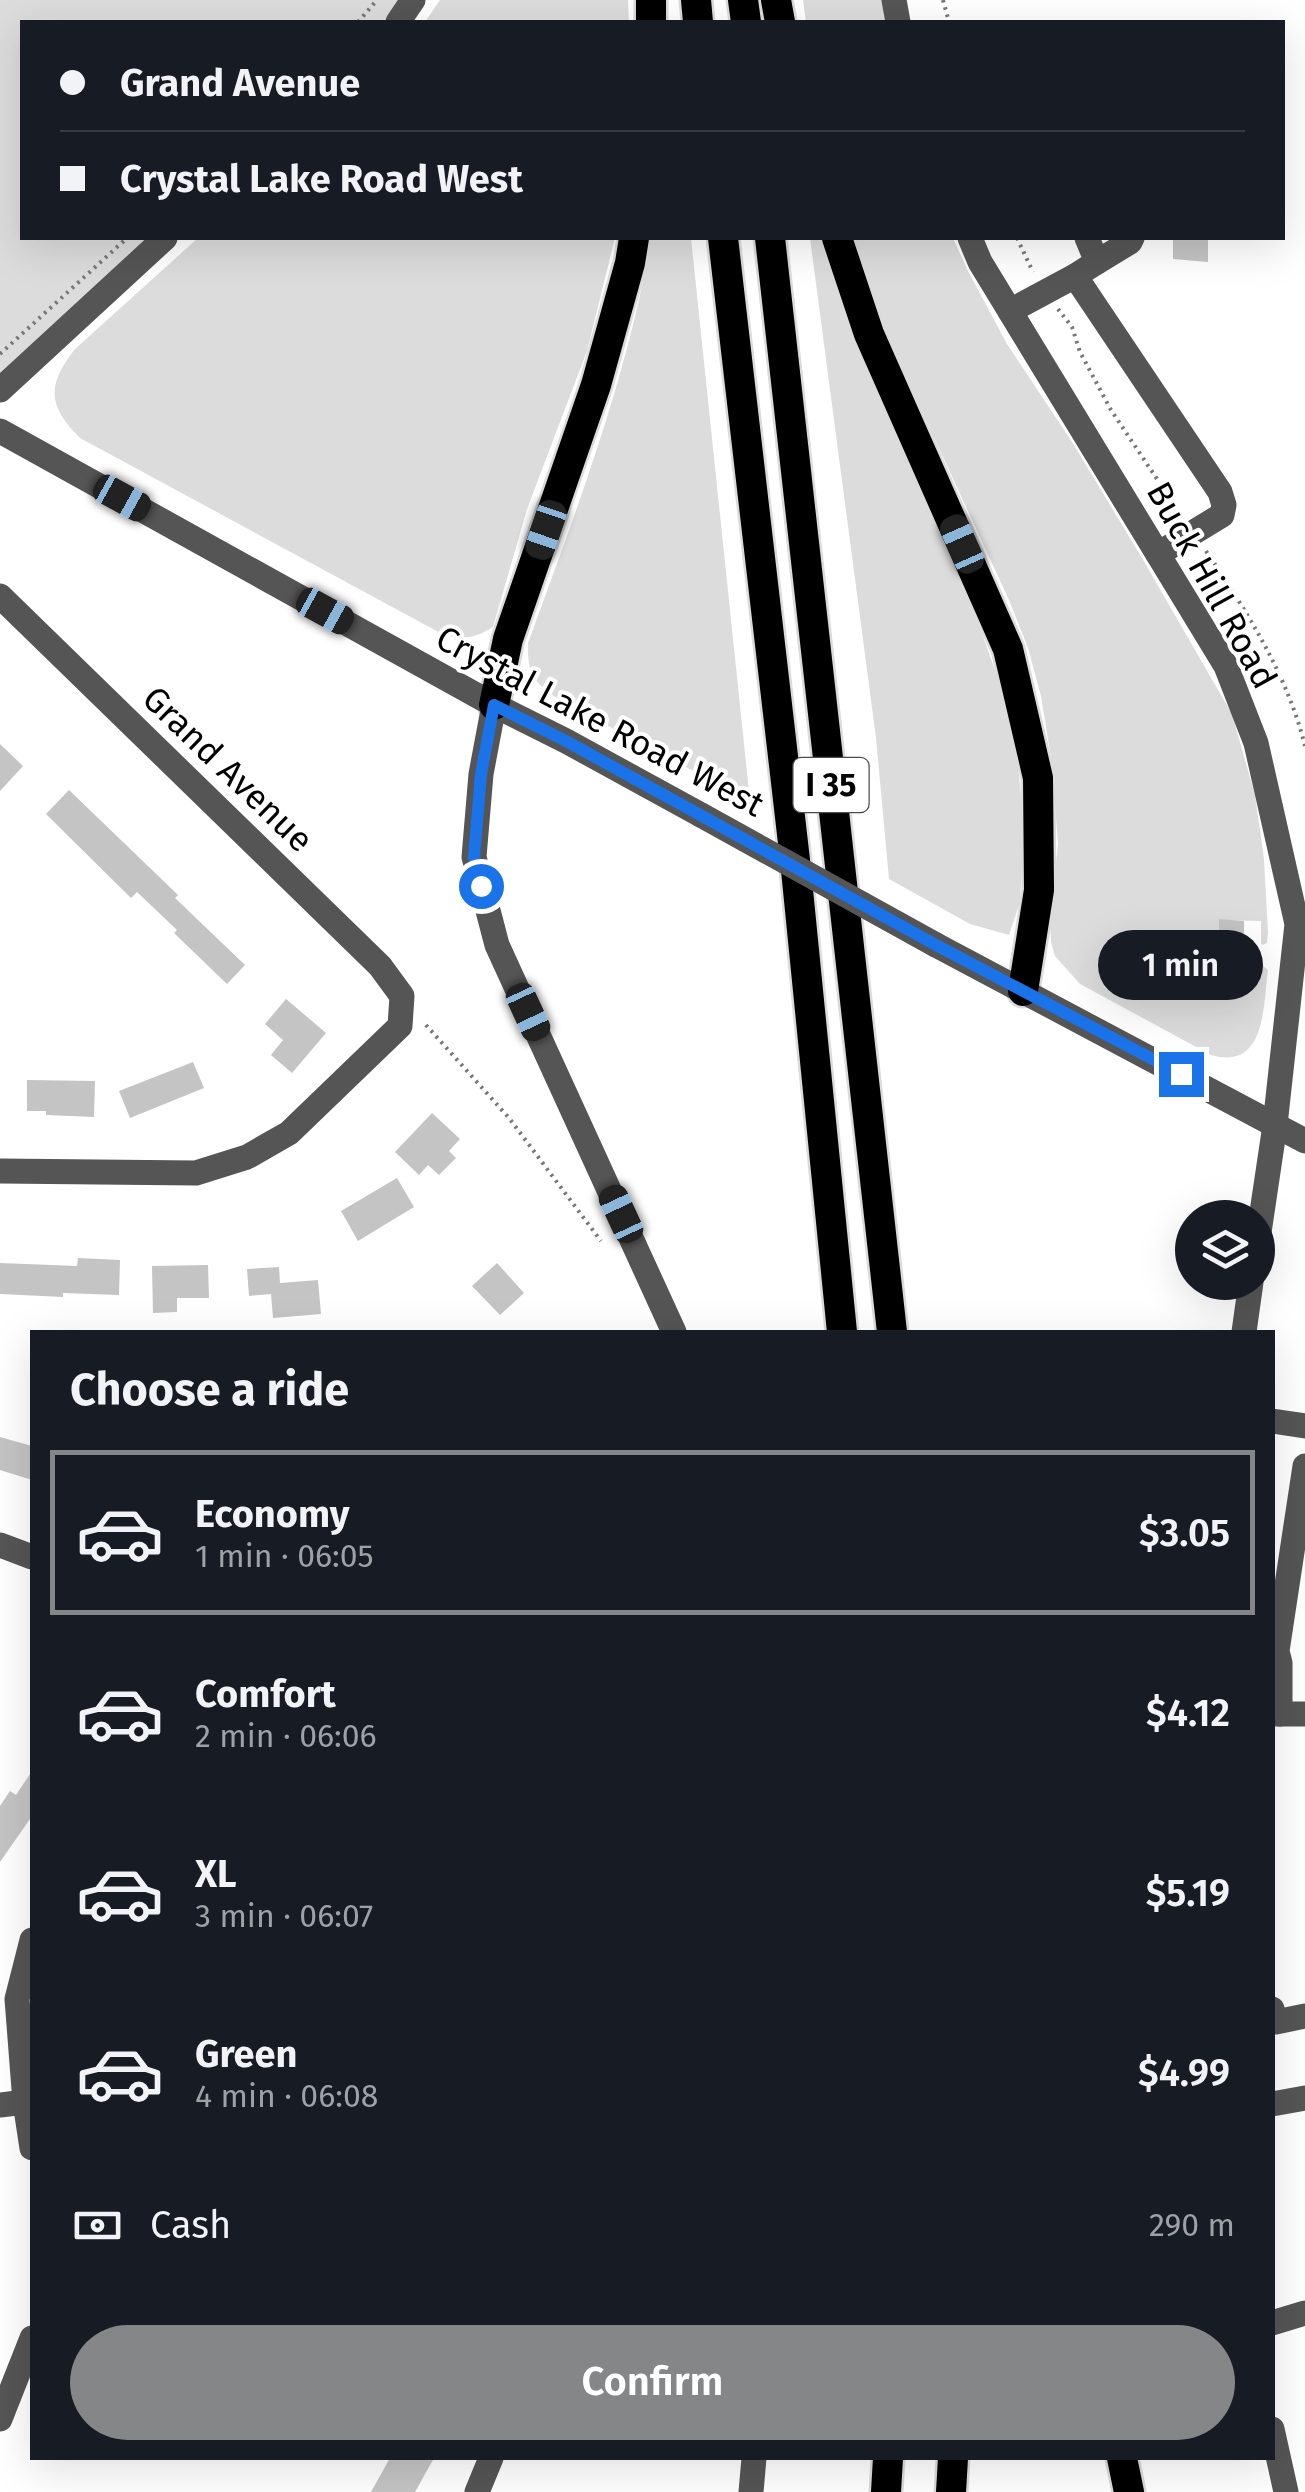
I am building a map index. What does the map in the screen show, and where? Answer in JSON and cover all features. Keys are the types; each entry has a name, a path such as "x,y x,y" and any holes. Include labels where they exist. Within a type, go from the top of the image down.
{"highway":[{"path":"494,705 508,639 596,385 634,240"},
{"name":"I 35","path":"723,240 794,860 842,1330"},
{"name":"I 35","path":"770,240 892,1330"},
{"path":"838,240 869,334 1008,648 1038,778 1039,890 1023,991"},
{"path":"886,2492 888,2460"},
{"path":"952,2492 953,2460"},
{"path":"1122,2460 1129,2492"}],"street":[{"path":"0,390 163,240"},
{"name":"Buck Hill Road","path":"971,240 980,262 1226,666 1256,744 1297,924 1298,984 1264,1200"},
{"path":"1087,240 1086,269 1224,504 1222,514 1158,554"},
{"path":"1010,311 1131,240"},
{"name":"Crystal Lake Road West","path":"0,430 494,705 1305,1141"},
{"name":"Grand Avenue","path":"0,596 380,966 402,1003"},
{"path":"494,705 481,774 474,857 497,945 673,1330"},
{"path":"0,1172 196,1174 246,1157 289,1133 400,1026 402,1003"},
{"path":"1244,1330 1248,1300"},
{"path":"1275,1421 1305,1426"},
{"path":"1286,1714 1277,1651 1305,1466"},
{"path":"0,1544 30,1555"},
{"path":"30,1947 16,1998 12,2103 30,2144"},
{"path":"1275,2019 1276,2022 1305,2016"},
{"path":"1275,2103 1305,2098"},
{"path":"1275,2321 1305,2313"},
{"path":"0,2419 30,2343"},
{"path":"1275,2442 1286,2492"},
{"path":"478,2492 490,2460"},
{"path":"751,2492 754,2460"}],"path":[{"path":"360,20 377,0"},
{"path":"0,354 124,240"},
{"path":"1018,240 1032,271 1072,327 1080,352 1110,410 1252,620 1297,714 1305,746"},
{"path":"402,1003 509,1118 602,1240"}],"shaded area":[{"path":"0,0 413,0 399,20 20,20 20,240 163,240 0,390"},
{"path":"440,0 628,0 629,20 426,20"},
{"path":"803,0 884,0 887,20 806,20"},
{"path":"196,240 615,240 587,351 527,509 493,627 469,637 444,635 80,438 61,415 55,395 59,373 75,349"},
{"path":"651,240 691,240 750,801 563,702 540,685 529,664 528,643 615,392"},
{"path":"810,240 822,240 848,317 975,613 1006,702 1024,826 1020,902 1009,935 970,924 889,879 876,738"},
{"path":"856,240 954,240 1007,344 1074,445 1232,714 1255,795 1268,932 1267,943 1262,945 1261,921 1219,920 1218,949 1244,953 1243,969 1259,969 1262,965 1268,970 1258,1032 1242,1054 1211,1055 1080,984 1055,956 1050,922 1058,844 1052,764 1041,696 1028,648 883,327"}],"building":[{"path":"1173,240 1208,240 1208,262 1173,259"},
{"path":"0,744 23,766 0,791"},
{"path":"69,790 245,965 227,984 137,892 131,898 46,814"},
{"path":"1219,919 1244,921 1244,953 1218,949"},
{"path":"286,999 326,1033 292,1073 271,1055 283,1040 265,1024"},
{"path":"193,1062 204,1088 130,1118 119,1091"},
{"path":"27,1080 95,1081 94,1117 27,1111"},
{"path":"432,1113 460,1139 449,1151 456,1158 439,1175 428,1165 419,1175 395,1152"},
{"path":"397,1178 414,1207 358,1241 341,1211"},
{"path":"78,1258 120,1260 119,1295 0,1294 0,1263 77,1266"},
{"path":"497,1263 524,1293 500,1315 472,1286"},
{"path":"208,1265 209,1298 177,1298 177,1312 153,1313 152,1266"},
{"path":"279,1267 280,1283 318,1280 321,1314 273,1318 271,1294 249,1296 247,1269"},
{"path":"0,1437 30,1445 30,1479 0,1470"},
{"path":"30,1774 30,1819 0,1862 0,1806 10,1791 16,1795"},
{"path":"389,2460 433,2460 415,2492 371,2492"}],"route":[{"path":"481,886 474,857 481,774 494,705 1181,1074"}]}
